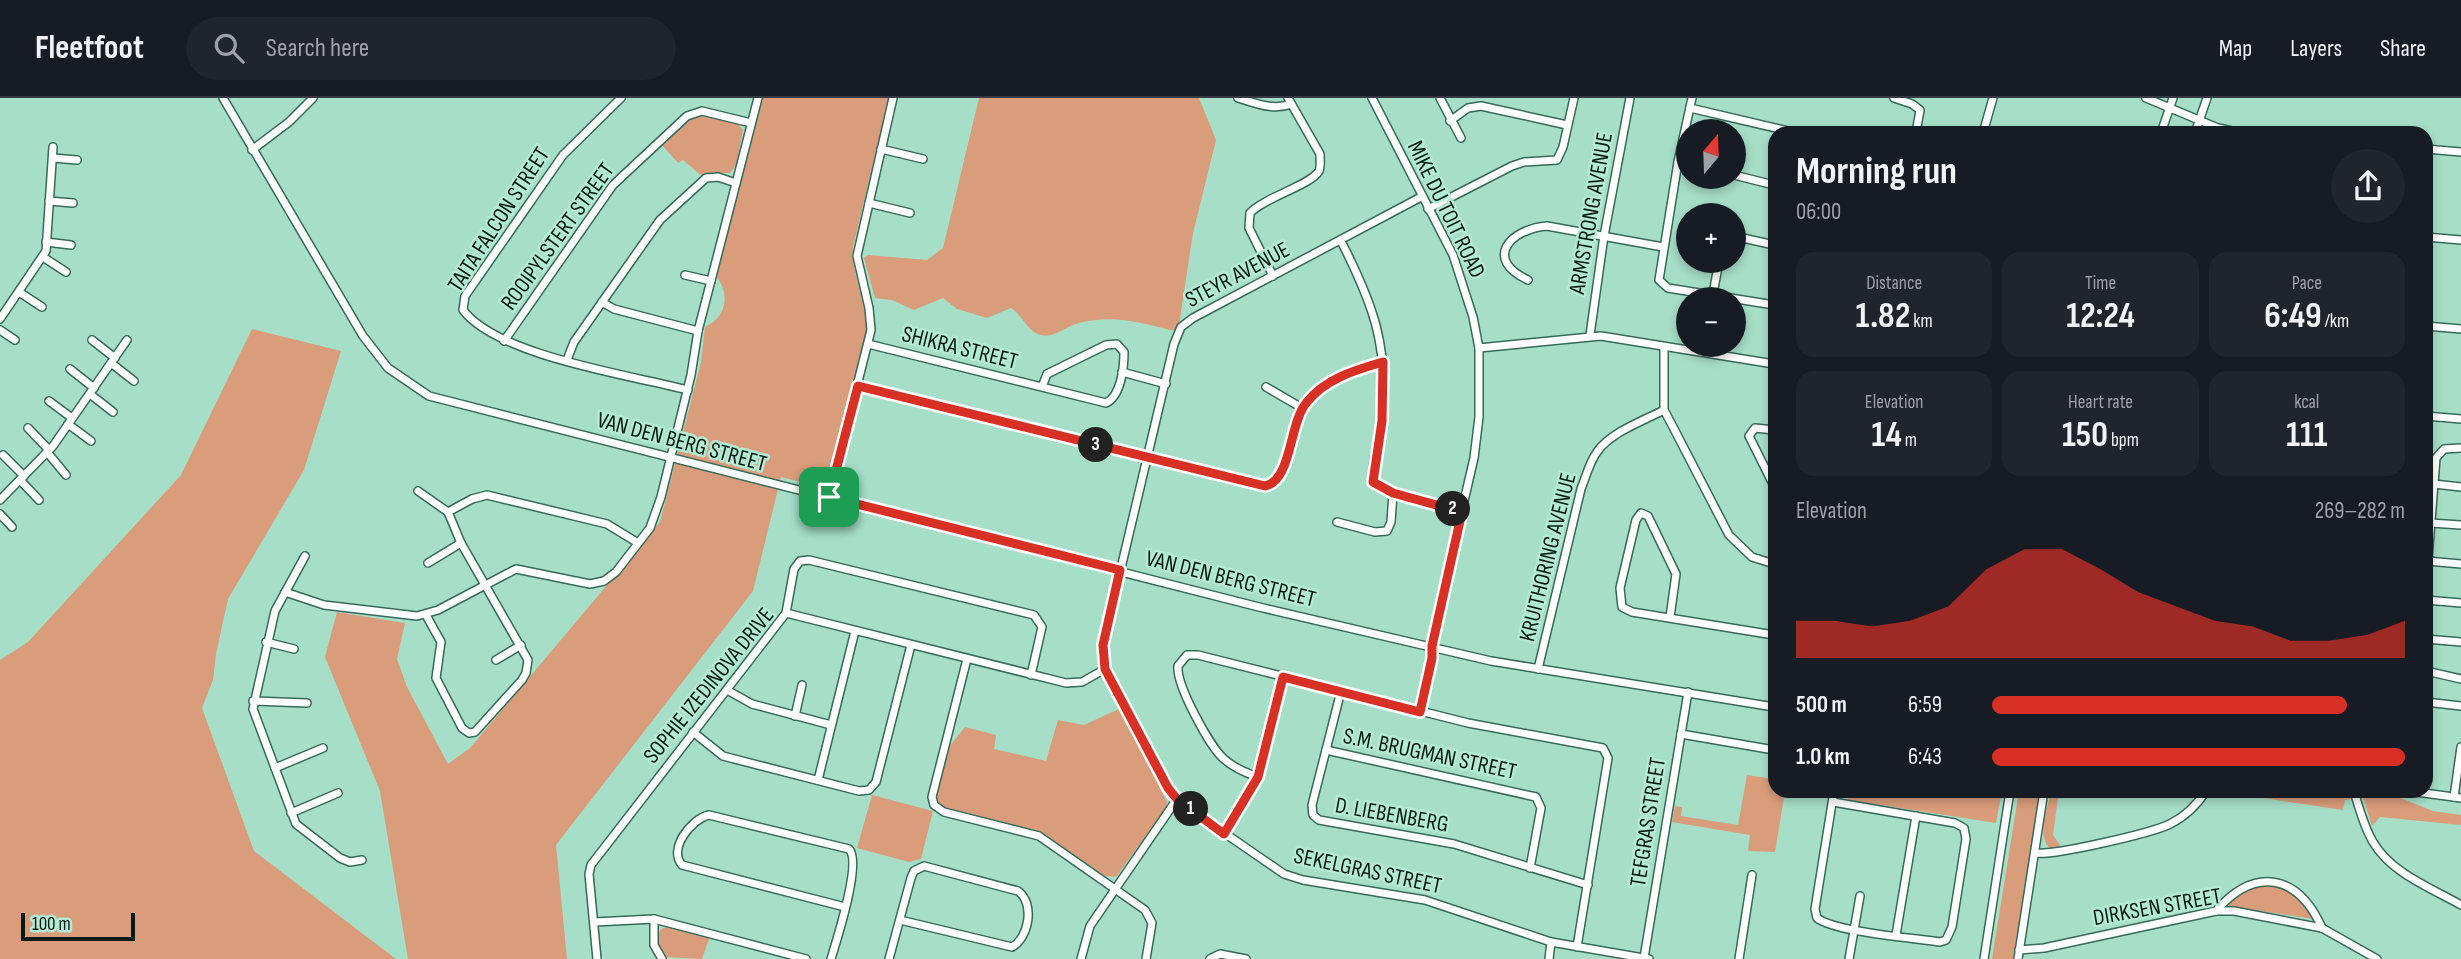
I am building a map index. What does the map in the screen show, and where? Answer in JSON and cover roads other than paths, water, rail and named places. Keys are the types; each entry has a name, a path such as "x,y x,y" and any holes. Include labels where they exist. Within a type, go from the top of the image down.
{"street":[{"name":"VAN DEN BERG STREET","path":"223,98 363,337 401,379 429,396 1259,607 1491,661 1768,705"},
{"path":"252,150 289,122 313,98"},
{"name":"TAITA FALCON STREET","path":"621,98 568,148 464,298 464,314 504,341 567,360 688,390"},
{"path":"285,592 312,602 345,608 405,616 426,615 512,570 523,569 586,584 598,583 616,572 655,518 688,390 698,331 758,98"},
{"path":"829,497 868,344 871,323 857,256 893,98"},
{"path":"1238,98 1280,108 1290,101 1320,154 1319,172 1265,201 1250,213 1249,228 1273,276"},
{"name":"MIKE DU TOIT ROAD","path":"1372,98 1453,255 1464,284 1479,348 1479,417 1420,712"},
{"path":"1440,98 1461,138"},
{"path":"1428,209 1512,166 1524,162 1557,159 1563,148 1574,98"},
{"name":"ARMSTRONG AVENUE","path":"1590,335 1604,236 1630,98"},
{"path":"1688,119 1692,98"},
{"path":"1895,98 1920,110 1917,126"},
{"path":"1985,126 1993,98"},
{"path":"2146,98 2172,102 2214,126"},
{"path":"2197,126 2207,98"},
{"path":"2163,126 2172,102"},
{"path":"1450,121 1468,108 1481,106 1567,125"},
{"path":"1690,108 1768,126"},
{"name":"ROOIPYLSTERT STREET","path":"504,341 613,185 689,114 702,111 751,123"},
{"path":"0,319 43,257 53,147"},
{"path":"881,149 923,159"},
{"path":"2433,150 2461,152"},
{"path":"52,158 76,160"},
{"path":"1676,173 1662,247 1659,280 1663,285 1676,287"},
{"path":"567,360 574,342 656,224 700,183 714,177 736,183"},
{"path":"1746,178 1768,184"},
{"name":"STEYR AVENUE","path":"1120,570 1174,344 1181,327 1193,318 1421,197"},
{"path":"49,201 73,203"},
{"path":"869,203 909,213"},
{"path":"1528,280 1512,273 1503,258 1510,241 1522,232 1547,226 1662,247"},
{"path":"2433,238 2461,240"},
{"path":"1746,239 1768,244"},
{"path":"1341,241 1363,284 1377,321 1383,362 1382,421 1373,482 1393,493 1462,512"},
{"path":"46,242 71,245"},
{"path":"43,257 66,272"},
{"path":"685,275 711,281"},
{"path":"19,292 42,307"},
{"path":"1746,300 1768,304"},
{"path":"602,302 614,309 698,331"},
{"path":"2433,327 2461,329"},
{"path":"0,330 15,340"},
{"path":"1479,348 1590,335 1768,363"},
{"path":"92,340 134,381"},
{"path":"0,500 48,451 127,340"},
{"name":"SHIKRA STREET","path":"868,344 1106,403 1114,398 1122,372 1124,352 1117,344 1111,343 1047,374 1042,387"},
{"path":"1664,347 1664,410 1729,535 1752,557 1768,562"},
{"path":"858,386 1256,486 1271,485 1282,473 1302,408 1308,399 1339,377 1383,362"},
{"path":"70,369 113,412"},
{"path":"1122,372 1166,384"},
{"path":"1266,387 1302,408"},
{"path":"49,401 91,441"},
{"name":"KRUITHORING AVENUE","path":"1538,668 1581,489 1590,465 1604,444 1664,410"},
{"path":"2433,417 2461,419"},
{"path":"28,428 66,475"},
{"path":"1768,429 1755,428 1749,436 1768,474"},
{"path":"2433,497 2438,454 2444,449 2461,448"},
{"path":"3,455 39,500"},
{"path":"2434,484 2461,487"},
{"path":"418,491 447,512 461,543 528,660 525,676 481,727 469,733 462,728 436,678 441,642 426,615"},
{"path":"1337,522 1375,532 1387,531 1391,522 1393,493"},
{"path":"447,512 472,499 488,495 607,524 638,543"},
{"path":"1670,617 1676,581 1674,567 1648,516 1641,513 1636,520 1623,574 1619,595 1622,607 1632,612 1768,634"},
{"path":"0,514 12,527"},
{"path":"2433,523 2461,525"},
{"path":"428,563 461,543"},
{"path":"305,556 275,611 266,642 253,702 257,724 296,824 340,858 350,862 362,860"},
{"path":"786,613 794,569 800,561 808,559 1034,615 1042,624 1031,675"},
{"path":"2433,562 2461,564"},
{"name":"SEKELGRAS STREET","path":"1120,570 1103,645 1105,669 1161,777 1177,799 1224,834 1292,877 1425,900 1551,942 1646,959"},
{"path":"2433,601 2461,603"},
{"name":"SOPHIE IZEDINOVA DRIVE","path":"597,959 589,878 591,865 786,613 1076,684 1105,669"},
{"path":"818,780 855,632"},
{"path":"2433,640 2461,642"},
{"path":"266,642 294,649"},
{"path":"496,660 521,645"},
{"path":"693,732 723,756 859,790 869,790 874,785 911,645"},
{"path":"1258,777 1229,763 1214,748 1180,681 1178,666 1186,655 1198,655 1420,712 1605,749 1608,758 1577,947"},
{"path":"967,659 932,796 933,806 944,812 1039,836 1145,910 1151,918 1146,959"},
{"path":"2433,673 2461,679"},
{"path":"1224,834 1258,777 1283,677"},
{"path":"795,716 802,685"},
{"path":"727,690 752,704 831,725"},
{"name":"D. LIEBENBERG","path":"1341,691 1312,806 1313,815 1319,820 1457,845 1588,885"},
{"name":"TEFGRAS STREET","path":"1646,959 1688,692"},
{"path":"253,702 307,703"},
{"path":"2433,703 2461,706"},
{"path":"1681,734 1768,749"},
{"path":"2433,794 2458,797 2461,747"},
{"path":"275,768 323,748"},
{"name":"S.M. BRUGMAN STREET","path":"1326,750 1536,797 1542,808 1530,868"},
{"path":"291,813 338,793"},
{"path":"1833,798 1815,914 1820,921 1940,942 1948,938 1966,839 1964,828 1955,823 1833,802"},
{"path":"1984,959 2009,798"},
{"path":"2018,959 2043,798"},
{"path":"2035,853 2057,853 2160,828 2181,817 2199,798"},
{"path":"2356,798 2369,836 2383,857 2399,870 2461,905"},
{"path":"1081,959 1090,926 1177,799"},
{"path":"831,959 845,907 855,860 853,853 844,847 709,815 702,817 679,842 677,853 682,865 845,907"},
{"path":"1896,935 1916,816"},
{"path":"890,959 900,920 911,878 914,871 924,866 1018,891 1028,905 1024,935 1020,943 1012,947 900,920"},
{"path":"1739,959 1752,875"},
{"path":"2216,911 2244,886 2258,881 2275,882 2290,886 2300,894 2322,928"},
{"path":"1849,959 1860,896"},
{"name":"DIRKSEN STREET","path":"2019,950 2044,948 2216,911 2234,911 2322,928 2376,959"},
{"path":"595,922 654,919 806,959"},
{"path":"654,919 654,945 662,959"},
{"path":"1549,959 1551,942"},
{"path":"1210,959 1220,954 1246,959"}]}
